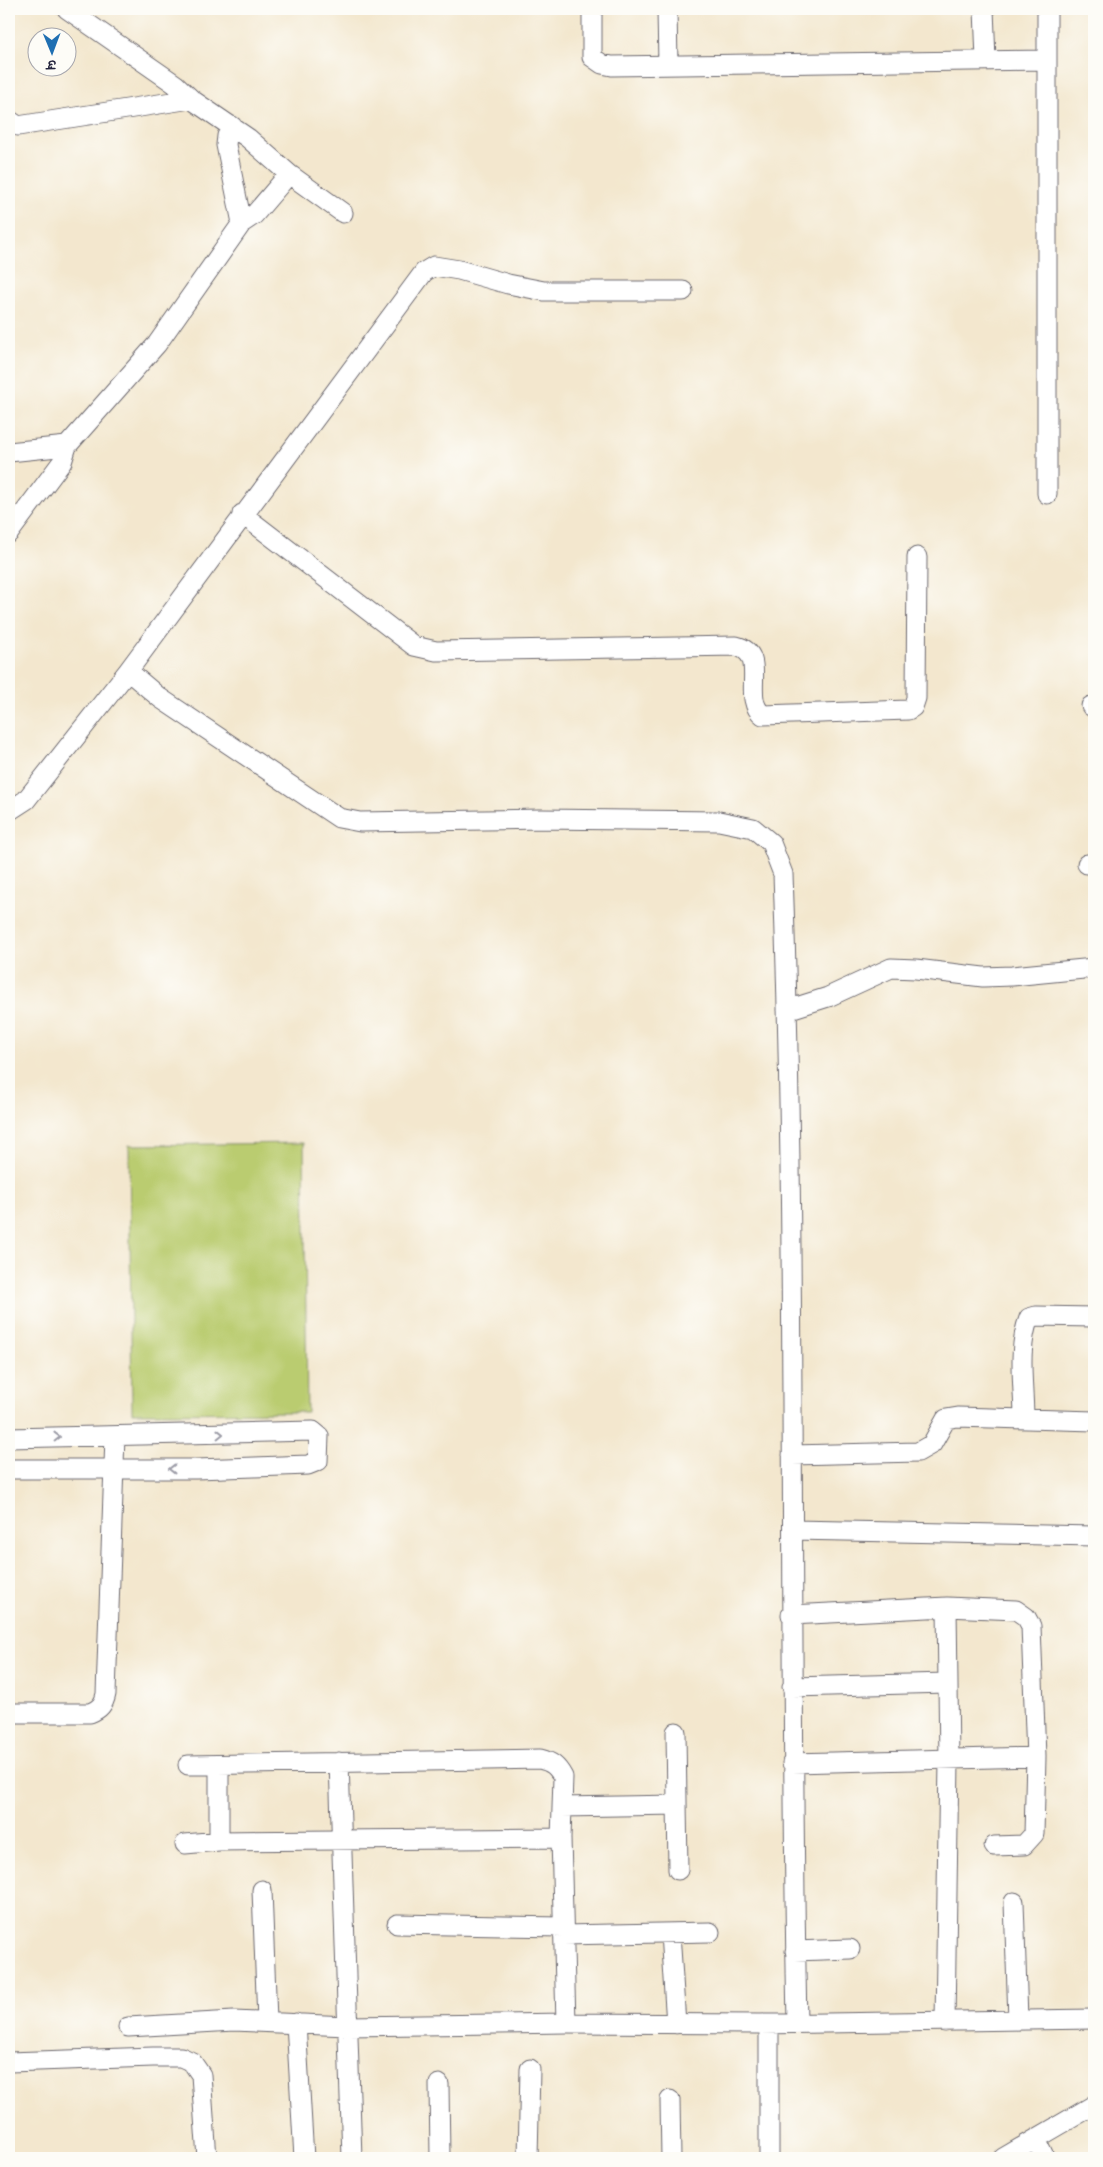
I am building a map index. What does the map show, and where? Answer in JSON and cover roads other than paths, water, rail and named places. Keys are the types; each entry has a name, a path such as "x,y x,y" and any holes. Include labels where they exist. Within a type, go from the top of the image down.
{"street":[{"path":"67,9 175,84 191,99 232,126 288,174 343,213"},
{"path":"592,9 592,57 612,66 1047,60"},
{"path":"667,9 668,65"},
{"path":"984,9 986,60"},
{"path":"1047,9 1047,494"},
{"path":"9,120 18,126 191,99"},
{"path":"232,126 227,136 226,145 242,223"},
{"path":"9,533 62,462 67,446 157,344 242,223 254,215 288,174"},
{"path":"9,811 26,800 128,671 242,514 424,272 434,266 459,270 508,284 544,291 684,291"},
{"path":"9,452 67,446"},
{"path":"242,514 414,646 436,651 736,646 744,648 750,653 753,663 754,702 756,710 763,715 908,710 913,706 916,698 917,557"},
{"path":"128,671 160,698 339,818 360,822 665,819 719,821 753,828 771,843 783,874 791,1171 792,1764 797,2023"},
{"path":"787,1010 828,997 891,968 983,977 1094,968"},
{"path":"1024,1419 1023,1352 1025,1327 1028,1318 1036,1316 1094,1317"},
{"path":"792,1455 918,1452 932,1444 946,1419 1094,1421"},
{"path":"9,1438 313,1432 319,1436 318,1462 312,1465 9,1469"},
{"path":"9,1713 90,1713 98,1709 104,1702 106,1694 115,1436"},
{"path":"792,1530 1094,1536"},
{"path":"791,1615 947,1607 1016,1610 1026,1616 1031,1626 1036,1757 1034,1834 1024,1845 994,1846"},
{"path":"945,2022 948,1761 947,1607"},
{"path":"792,1687 947,1683"},
{"path":"676,1732 678,1870"},
{"path":"792,1764 1036,1757"},
{"path":"188,1764 540,1759 550,1762 558,1768 563,1777 561,1838 566,2023"},
{"path":"338,1762 352,2158"},
{"path":"219,1765 219,1841"},
{"path":"562,1807 677,1805"},
{"path":"185,1844 219,1841 561,1838"},
{"path":"262,1890 267,2021"},
{"path":"1014,1902 1018,2020"},
{"path":"397,1924 563,1931 710,1932"},
{"path":"670,1933 676,2024"},
{"path":"795,1951 850,1948"},
{"path":"128,2028 267,2021 347,2026 566,2023 769,2024 1094,2019"},
{"path":"296,2023 304,2158"},
{"path":"769,2024 769,2158"},
{"path":"9,2062 181,2057 192,2062 201,2075 207,2158"},
{"path":"528,2158 530,2069"},
{"path":"438,2084 440,2158"},
{"path":"670,2100 671,2158"},
{"path":"1003,2158 1094,2105"},
{"path":"1036,2139 1045,2158"}]}
